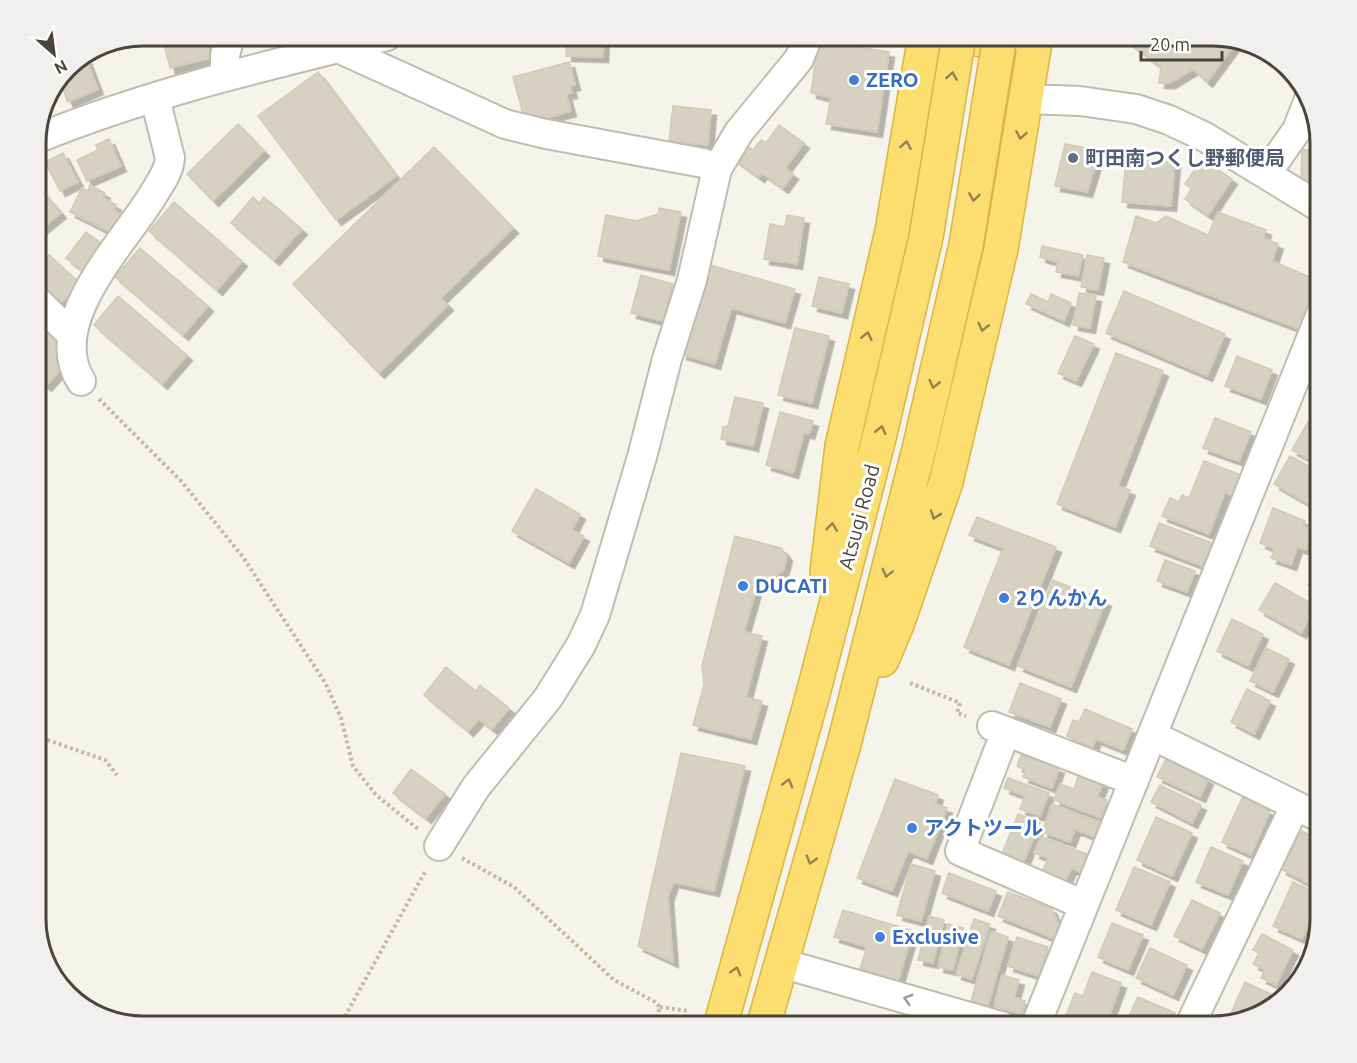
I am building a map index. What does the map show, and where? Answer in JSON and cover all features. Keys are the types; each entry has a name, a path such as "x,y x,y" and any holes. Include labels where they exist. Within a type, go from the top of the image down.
{"highway":[{"path":"814,690 842,446 892,231 923,46"},
{"name":"Atsugi Road","path":"723,1016 814,690 879,438 926,237 957,46"},
{"name":"Atsugi Road","path":"766,1016 844,744 920,445 966,245 998,46"},
{"path":"844,744 898,622 946,482 1001,249 1035,46"}],"street":[{"path":"225,77 227,46"},
{"path":"47,134 70,125 225,77 347,46"},
{"path":"439,846 476,787 548,698 581,645 595,615 642,457 667,359 692,280 717,169 739,132 799,58 803,46"},
{"path":"339,48 505,124 546,134 703,163 717,169"},
{"path":"81,381 72,358 72,335 78,311 95,280 145,208 169,168 170,158 154,98"},
{"path":"1027,99 1080,101 1136,109 1169,120 1205,137 1310,201"},
{"path":"1266,174 1297,130 1304,111"},
{"path":"47,311 72,335"},
{"path":"1039,1016 1310,341"},
{"path":"1083,905 960,851 999,729 1134,781"},
{"path":"1152,735 1310,814"},
{"path":"1194,1016 1295,806"},
{"path":"781,963 966,1016"}],"path":[{"path":"81,381 183,482 243,557 326,684 341,718 353,766 376,795 439,846 514,887 614,980 660,1007 687,1011"},
{"path":"910,683 960,704 957,713 999,729"},
{"path":"47,740 105,760 117,775"},
{"path":"345,1016 439,846"},
{"path":"657,1016 660,1007"}],"building":[{"path":"164,46 208,46 211,58 170,68"},
{"path":"566,46 604,46 603,57 566,56"},
{"path":"817,46 850,46 889,52 877,132 826,124 831,98 811,93"},
{"path":"1134,46 1214,46 1232,48 1207,82 1193,69 1170,83 1159,83 1161,67"},
{"path":"569,62 575,85 570,86 572,93 566,94 571,111 549,117 548,124 525,121 513,77"},
{"path":"88,64 98,89 68,102 63,90 67,84 84,84 84,68"},
{"path":"318,72 396,176 336,220 258,116"},
{"path":"673,106 711,110 708,145 669,141"},
{"path":"238,124 264,151 213,201 187,174"},
{"path":"779,125 804,143 785,168 793,174 783,188 762,173 759,177 734,159 745,145 753,150 761,140 766,143"},
{"path":"109,139 121,166 87,181 77,160 98,150 96,145"},
{"path":"1065,144 1100,150 1087,192 1055,186"},
{"path":"434,147 513,228 441,298 448,305 379,373 293,284"},
{"path":"1302,150 1310,150 1310,181 1301,181"},
{"path":"63,153 78,182 60,191 47,166 47,161"},
{"path":"1126,159 1175,162 1171,206 1122,202"},
{"path":"1202,159 1232,179 1208,215 1185,199 1192,189 1185,184"},
{"path":"90,185 105,193 103,198 116,205 113,210 124,216 114,234 70,212 82,188 88,191"},
{"path":"47,197 61,213 47,224"},
{"path":"253,197 259,203 264,197 302,229 274,260 231,223"},
{"path":"174,202 242,261 217,290 149,231"},
{"path":"659,208 681,212 669,270 598,256 606,215 636,221 658,214"},
{"path":"1218,212 1266,230 1264,238 1278,244 1272,261 1310,277 1310,303 1299,329 1123,262 1136,216 1156,223 1166,216 1208,235"},
{"path":"787,215 804,218 797,264 764,259 770,224 785,227"},
{"path":"86,232 102,244 82,270 66,258"},
{"path":"1042,246 1083,255 1078,276 1056,272 1058,262 1040,257"},
{"path":"140,248 208,306 183,335 115,277"},
{"path":"49,255 80,283 61,303 47,290 47,257"},
{"path":"1087,255 1104,258 1098,290 1081,287"},
{"path":"706,264 795,289 785,323 731,308 715,364 681,354"},
{"path":"641,275 673,284 663,321 631,313"},
{"path":"819,277 849,284 842,313 812,306"},
{"path":"1124,291 1225,334 1207,376 1106,333"},
{"path":"1079,293 1096,296 1090,328 1073,325"},
{"path":"1031,294 1048,302 1051,294 1071,303 1064,321 1026,304"},
{"path":"118,296 187,355 162,384 94,325"},
{"path":"47,328 60,340 56,345 63,352 56,360 63,367 47,385"},
{"path":"795,328 829,336 812,403 778,395"},
{"path":"1075,336 1094,344 1076,381 1058,373"},
{"path":"1116,353 1163,371 1118,486 1130,490 1115,527 1057,504"},
{"path":"1237,356 1272,370 1261,399 1225,386"},
{"path":"735,397 763,403 753,446 721,439 723,427 728,426"},
{"path":"780,412 813,421 809,434 804,432 793,473 766,465"},
{"path":"1215,418 1251,432 1239,461 1203,448"},
{"path":"1310,418 1310,460 1292,450"},
{"path":"1290,456 1310,467 1310,505 1274,484"},
{"path":"1204,461 1241,475 1233,496 1225,492 1209,534 1162,516 1170,498 1179,502 1182,495 1189,498"},
{"path":"536,489 580,514 572,530 584,536 569,563 512,531"},
{"path":"1273,508 1305,521 1303,526 1310,529 1310,539 1306,550 1297,547 1291,565 1271,558 1275,549 1260,543"},
{"path":"977,517 1056,547 1009,665 964,647 1003,548 969,535"},
{"path":"1159,523 1212,543 1203,566 1150,546"},
{"path":"735,536 781,548 787,556 783,571 757,586 744,632 762,636 746,697 762,701 751,739 693,725 704,685 702,665"},
{"path":"1165,560 1195,571 1187,592 1157,581"},
{"path":"1053,580 1106,601 1071,687 1018,666"},
{"path":"1275,583 1310,603 1310,617 1301,633 1259,610"},
{"path":"1232,619 1263,634 1248,666 1217,651"},
{"path":"1266,648 1289,659 1273,692 1250,681"},
{"path":"446,667 476,691 480,685 509,708 492,729 479,719 468,731 424,695"},
{"path":"1020,683 1061,699 1050,727 1009,712"},
{"path":"1247,689 1270,701 1254,734 1231,722"},
{"path":"1085,709 1132,729 1123,750 1096,739 1092,747 1067,736 1073,720 1079,722"},
{"path":"681,753 745,766 714,891 673,882 668,897 673,962 638,946"},
{"path":"1021,755 1059,768 1052,788 1023,777 1026,770 1017,766"},
{"path":"1166,759 1208,779 1200,797 1157,777"},
{"path":"411,769 445,794 426,818 393,793"},
{"path":"1079,774 1103,783 1097,797 1107,800 1101,818 1054,800 1060,784 1074,789"},
{"path":"1008,778 1049,793 1040,816 1020,809 1025,796 1004,788"},
{"path":"895,779 938,795 935,804 947,808 927,859 908,851 892,891 857,878"},
{"path":"1160,785 1201,805 1192,823 1151,802"},
{"path":"1242,798 1270,811 1251,855 1222,842"},
{"path":"1052,804 1099,822 1094,837 1075,829 1070,842 1042,832"},
{"path":"1018,814 1040,823 1023,863 1002,854"},
{"path":"1156,817 1192,833 1172,876 1137,860"},
{"path":"1302,831 1310,835 1310,884 1281,869"},
{"path":"1041,837 1087,854 1080,872 1071,868 1065,882 1042,873 1048,858 1034,853"},
{"path":"1211,847 1243,861 1228,895 1196,882"},
{"path":"911,864 935,871 921,921 897,915"},
{"path":"1134,867 1170,882 1151,925 1116,910"},
{"path":"949,873 996,891 988,911 942,893"},
{"path":"1293,882 1310,890 1310,920 1302,939 1273,926"},
{"path":"1008,892 1051,908 1059,925 1053,938 998,916"},
{"path":"1192,900 1220,913 1202,949 1174,936"},
{"path":"843,910 913,931 898,981 860,969 867,947 834,937"},
{"path":"929,916 944,920 933,963 918,960"},
{"path":"974,919 990,924 972,979 956,974"},
{"path":"1112,923 1143,935 1128,970 1098,957"},
{"path":"948,924 963,928 953,970 938,967"},
{"path":"991,931 1008,937 988,1005 971,1001"},
{"path":"1262,934 1293,950 1276,985 1261,978 1265,970 1253,964 1259,953 1253,950"},
{"path":"1017,937 1048,947 1039,976 1008,966"},
{"path":"1150,948 1187,965 1173,995 1136,978"},
{"path":"1092,972 1121,983 1109,1016 1066,1016 1075,993 1083,996"},
{"path":"1002,975 1019,980 1014,997 1025,1001 1022,1014 994,1006"},
{"path":"1245,982 1273,995 1256,1006 1230,1015"},
{"path":"1138,997 1175,1013 1174,1016 1129,1016"}],"place":[{"name":"ZERO","path":"854,80"},
{"name":"町田南つくし野郵便局","path":"1073,158"},
{"name":"DUCATI","path":"743,586"},
{"name":"2りんかん","path":"1004,598"},
{"name":"アクトツール","path":"912,828"},
{"name":"Exclusive","path":"880,937"}]}
